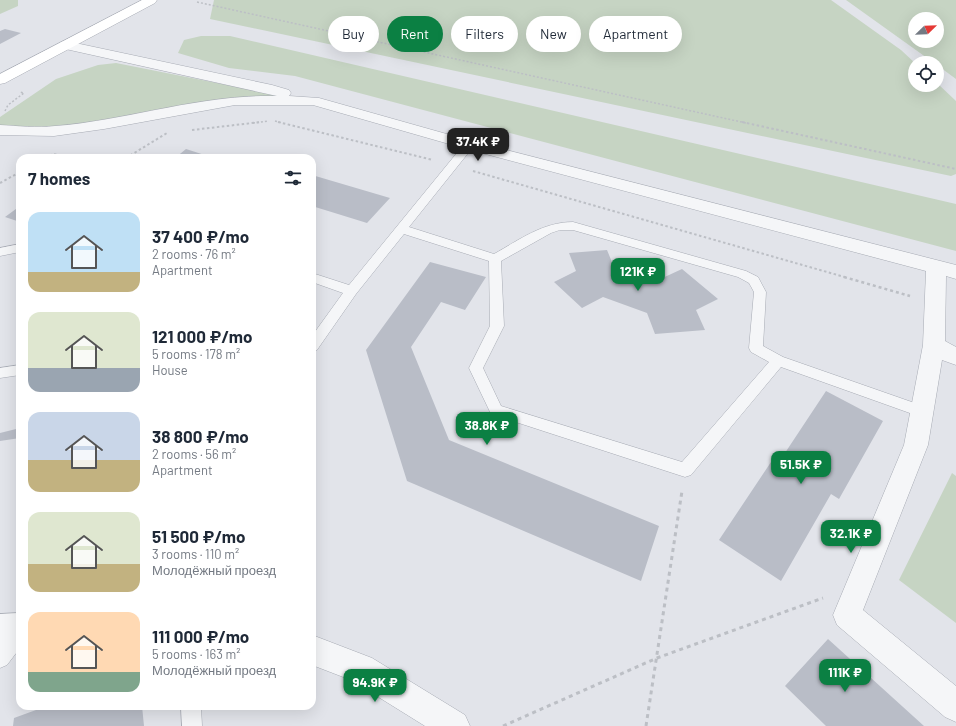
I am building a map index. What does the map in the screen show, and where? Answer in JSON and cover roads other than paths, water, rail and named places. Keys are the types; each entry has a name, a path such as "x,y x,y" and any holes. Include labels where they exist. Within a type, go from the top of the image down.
{"main road":[{"path":"0,80 151,0"}],"street":[{"path":"63,46 267,88 469,145 956,272"},
{"path":"1,123 54,131 104,124 194,107 236,101 274,100 314,102"},
{"path":"936,267 934,303 945,351 921,411 916,445 847,615 956,706"},
{"path":"0,629 16,628"},
{"path":"316,652 361,669 454,726"}],"lane":[{"path":"316,340 351,291 469,145"},
{"path":"402,228 495,259 547,230 559,226 573,226 742,274 754,280 760,292 756,348 778,361 921,411"},
{"path":"0,252 16,249"},
{"path":"495,259 497,326 476,368 496,410 685,470 778,361"},
{"path":"316,278 351,291"},
{"path":"0,373 16,371"},
{"path":"0,658 16,638"},
{"path":"191,710 192,726"}]}
